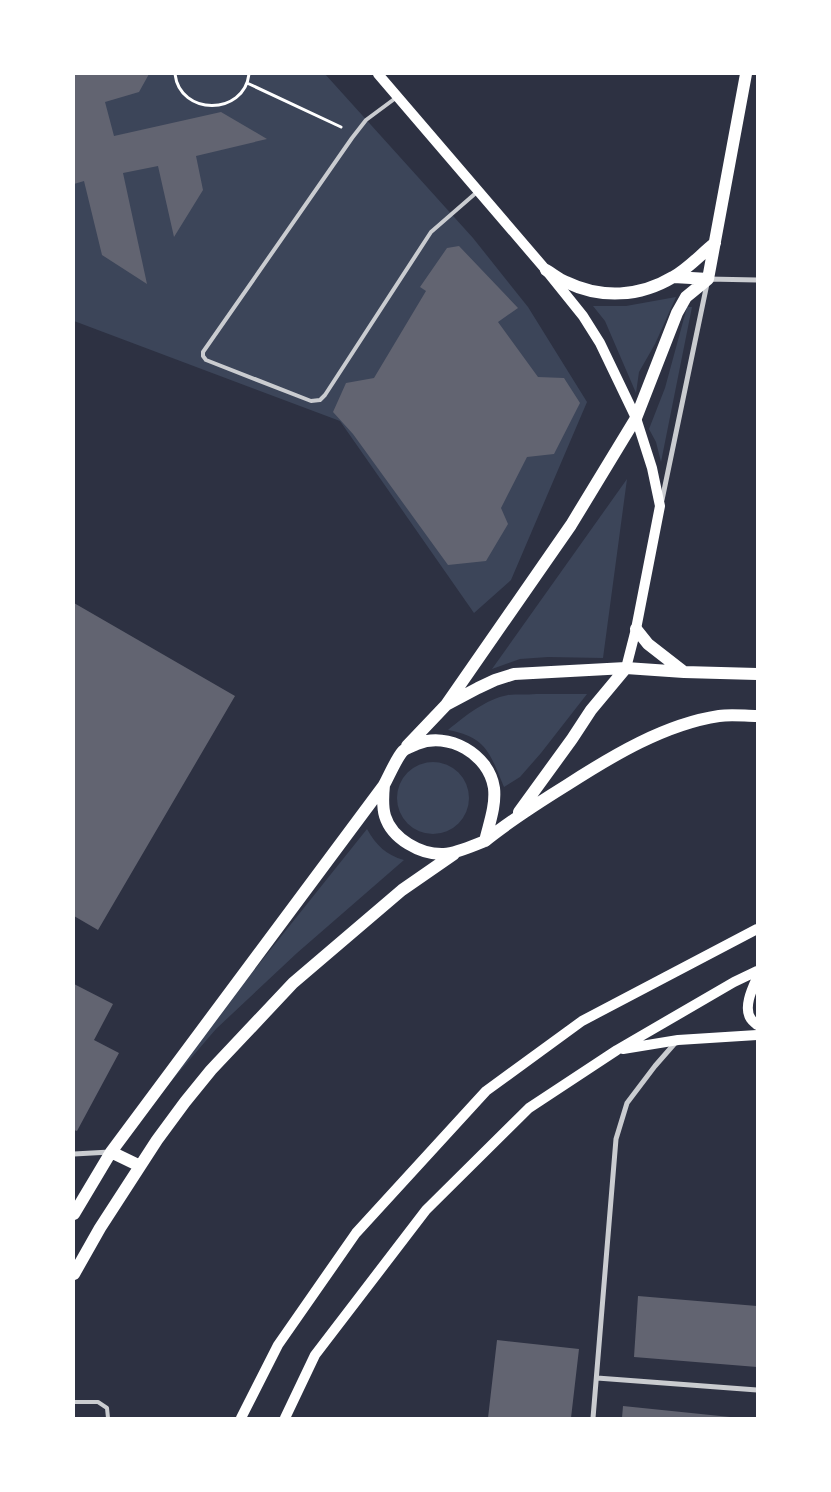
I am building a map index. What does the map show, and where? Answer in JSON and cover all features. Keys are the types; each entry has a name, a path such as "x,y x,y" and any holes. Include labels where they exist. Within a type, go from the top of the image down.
{"main road":[{"path":"378,74 546,270 583,316 600,343 636,418 650,459 660,506 636,629 626,668 591,710 514,818"},
{"path":"74,1214 111,1152 384,785 403,750 446,705 571,525 636,418 677,313 686,297 708,280 746,74"},
{"path":"546,270 565,282 586,290 609,294 632,293 653,287 674,277 715,243"},
{"path":"674,277 708,280"},
{"path":"636,629 648,644 684,672"},
{"path":"446,705 495,680 514,674 626,668 757,674"},
{"path":"384,785 382,804 385,818 394,831 406,843 423,851 444,854 485,841 514,818 599,764 650,737 720,716 757,716"},
{"path":"403,750 420,743 439,740 458,745 474,754 487,769 494,787 494,806 485,841"},
{"path":"74,1274 100,1228 140,1166 185,1102 212,1070 293,984 402,890 460,850"},
{"path":"241,1418 278,1345 356,1233 486,1091 582,1021 757,929"},
{"path":"285,1418 315,1355 426,1210 529,1108 617,1050 734,982 757,971"},
{"path":"757,978 752,988 748,1007 750,1018 757,1025"},
{"path":"617,1050 678,1040 757,1035"},
{"path":"111,1152 140,1166"}],"street":[{"path":"660,506 708,280 757,280"},
{"path":"593,1418 616,1139 627,1103 655,1066 678,1040"},
{"path":"74,1154 111,1152"},
{"path":"597,1378 757,1390"}],"lane":[{"path":"397,97 366,120 352,138 204,352 203,356 206,360 311,401 320,400 431,232 479,191"},
{"path":"74,1402 98,1402 107,1408 108,1418"}],"path":[{"path":"175,74 181,91 190,99 200,104 212,106 224,104 235,99 247,83 249,74"},
{"path":"247,83 348,130"}],"shaded area":[{"path":"74,74 325,74 473,238 528,307 587,402 511,580 474,613 340,421 74,321"},
{"path":"676,297 655,344 639,372 636,393 605,321 593,306 626,306"},
{"path":"687,307 692,307 661,462 656,442 649,429 665,388"},
{"path":"627,479 603,658 548,657 520,659 492,669"},
{"path":"587,694 520,777 504,787 490,756 479,742 461,733 448,730 492,700 508,695"},
{"path":"433,762 453,768 463,778 469,798 463,818 453,828 433,834 413,828 403,818 397,798 403,778 413,768"},
{"path":"367,829 382,849 404,860 297,953 216,1029 155,1100 211,1024"}],"building":[{"path":"74,74 149,74 139,92 105,102 114,136 221,112 267,139 196,156 203,190 174,237 158,166 123,173 147,284 102,255 84,181 74,184"},
{"path":"459,246 518,308 498,322 538,377 564,378 580,403 554,454 527,457 501,508 508,524 486,561 448,565 353,434 333,412 346,383 374,378 426,291 420,287 447,248"},
{"path":"74,603 235,696 98,930 74,916"},
{"path":"74,984 113,1004 94,1040 119,1053 77,1131 74,1130"},
{"path":"638,1296 757,1306 757,1367 634,1357"},
{"path":"497,1340 579,1349 571,1418 488,1418"},
{"path":"623,1406 730,1417 730,1418 622,1418"}]}
